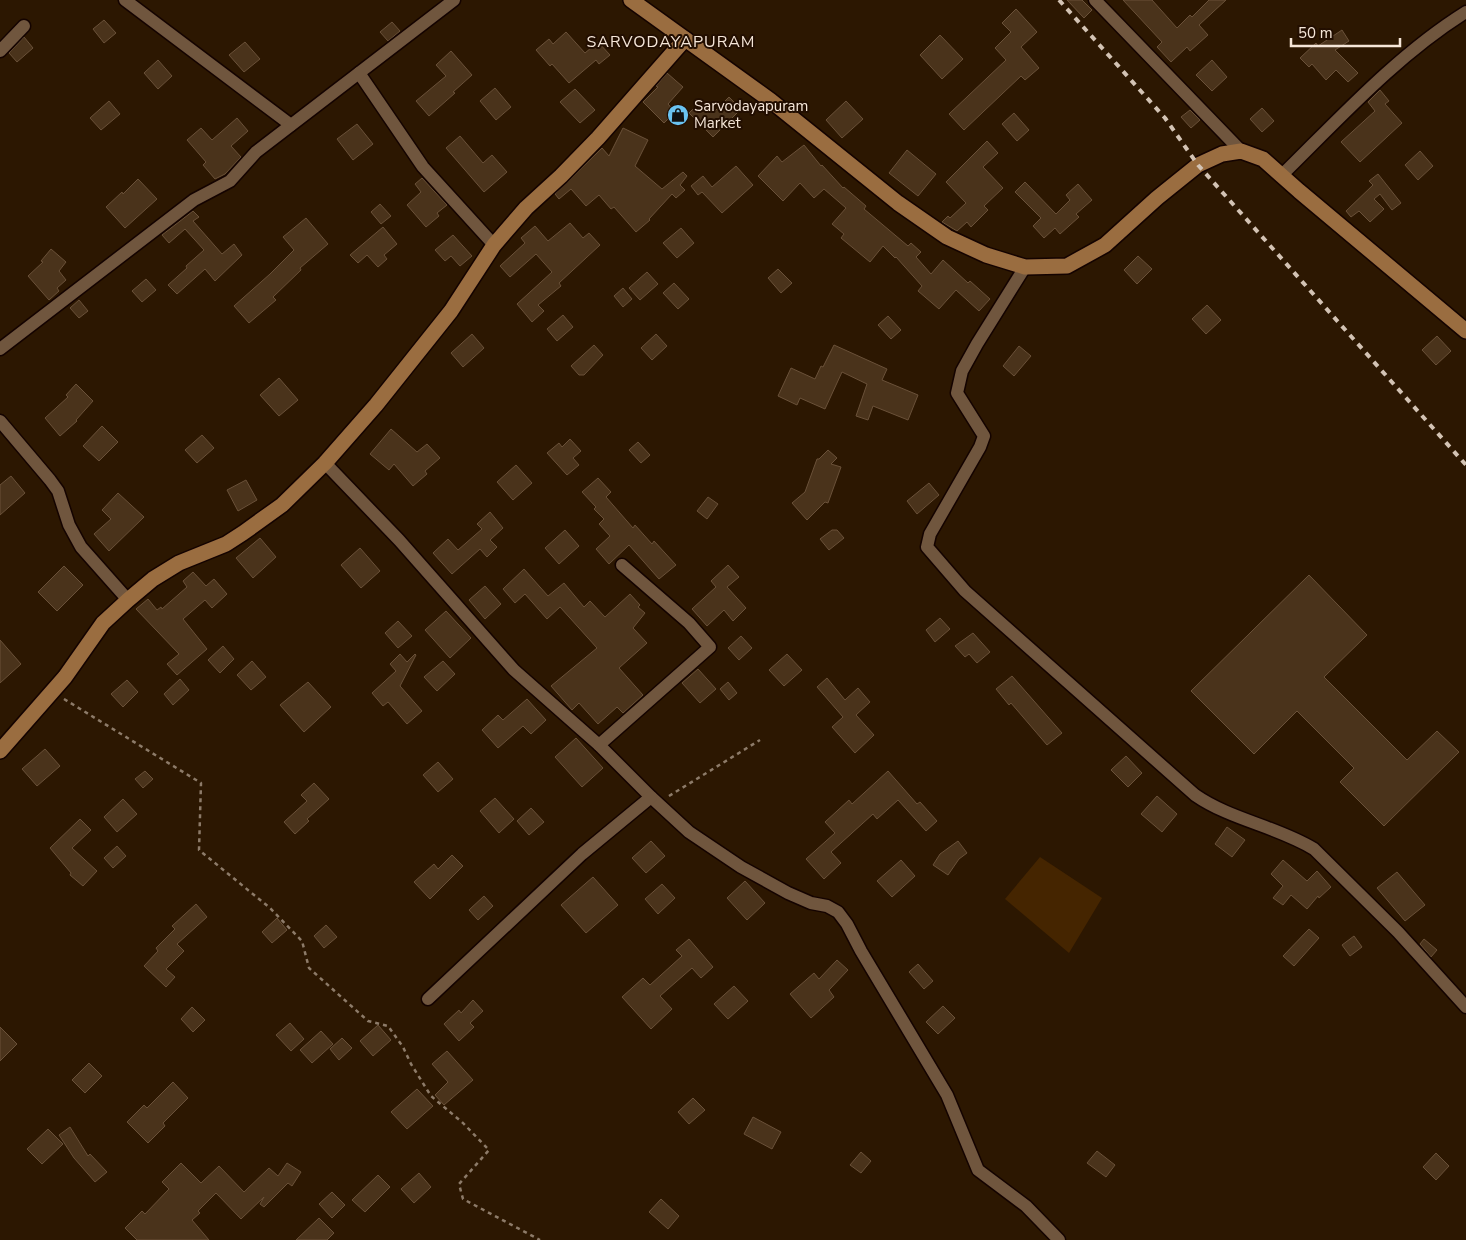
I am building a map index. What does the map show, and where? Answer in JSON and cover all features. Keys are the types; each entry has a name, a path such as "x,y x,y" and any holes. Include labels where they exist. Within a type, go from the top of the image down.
{"street":[{"path":"125,0 292,125"},
{"path":"0,349 194,200 230,181 256,152 454,0"},
{"path":"631,0 770,100 898,203 947,237 986,255 1025,267 1067,266 1105,245 1157,198 1198,165 1222,154 1241,151"},
{"path":"1095,0 1241,151 1263,159 1466,331"},
{"path":"1281,176 1388,73 1437,30 1466,12"},
{"path":"0,51 24,26"},
{"path":"0,751 76,662 103,623 128,600 153,579 179,563 226,544 243,533 282,504 325,463 376,406 451,311 494,245 526,208 598,138 685,39"},
{"path":"359,73 423,167 494,245"},
{"path":"1025,267 962,371 957,393 984,436 980,447 930,534 927,547 965,591 1195,795 1220,810 1297,839 1314,849 1398,932 1466,1007"},
{"path":"0,421 58,491 69,526 81,547 128,600"},
{"path":"325,463 399,540 514,670 599,745 689,832 741,867 788,893 811,903 827,906 838,912 848,924 861,952 946,1095 978,1170 1026,1206 1059,1240"},
{"path":"599,745 710,647 689,623 622,564"},
{"path":"428,999 582,854 654,800"}],"path":[{"path":"52,691 201,783 200,850 270,908 302,941 309,968 368,1021 388,1026 403,1047 431,1096 463,1123 489,1150 458,1184 463,1199 540,1240"},
{"path":"654,800 760,740"}],"shaded area":[{"path":"1040,857 1102,898 1069,953 1005,899"}],"building":[{"path":"1067,0 1082,0 1092,10 1084,18"},
{"path":"1123,0 1152,0 1177,28 1190,15 1192,17 1209,0 1226,0 1199,25 1208,35 1190,51 1187,47 1171,62 1157,47 1162,42"},
{"path":"1016,9 1037,32 1021,47 1039,68 1025,80 1021,76 964,130 949,114 1006,60 995,48 1011,32 1002,23"},
{"path":"104,20 116,33 104,43 93,29"},
{"path":"392,22 400,31 388,41 380,32"},
{"path":"1342,30 1349,41 1335,50 1358,73 1348,82 1336,70 1326,80 1312,64 1309,67 1300,58 1316,43 1318,46"},
{"path":"566,32 585,53 598,42 610,55 599,64 596,60 569,83 536,50 549,39 553,44"},
{"path":"940,35 963,59 942,79 920,55"},
{"path":"24,37 33,48 17,62 9,53"},
{"path":"245,42 260,59 244,72 229,55"},
{"path":"451,51 472,75 429,116 416,101 446,76 436,65"},
{"path":"158,60 172,76 158,89 144,73"},
{"path":"1212,60 1227,77 1212,91 1196,75"},
{"path":"667,73 683,87 668,104 675,112 664,123 643,102 658,87 656,86"},
{"path":"495,88 511,107 496,120 480,101"},
{"path":"575,89 595,110 580,123 560,102"},
{"path":"1380,90 1389,101 1385,104 1402,123 1360,162 1341,142 1375,111 1368,102"},
{"path":"729,97 741,109 713,137 689,113 702,100 714,112"},
{"path":"109,101 120,114 101,130 90,118"},
{"path":"846,101 863,119 842,138 826,120"},
{"path":"1262,108 1274,121 1262,132 1250,119"},
{"path":"1190,110 1200,120 1191,128 1181,117"},
{"path":"1014,113 1029,130 1017,141 1002,124"},
{"path":"237,118 248,131 231,146 241,157 225,174 215,179 203,165 206,162 187,140 201,128 212,140"},
{"path":"357,124 373,144 353,160 337,139"},
{"path":"623,128 648,140 635,166 662,189 683,172 687,176 680,185 685,190 676,198 672,194 650,220 636,232 614,207 611,209 599,195 586,206 571,189 559,199 555,194 602,148 609,156"},
{"path":"460,136 483,163 492,155 507,172 484,192 446,148"},
{"path":"987,141 998,153 983,167 1003,188 984,206 988,210 971,227 967,222 957,231 942,222 948,216 950,218 966,203 946,182"},
{"path":"804,145 821,166 843,188 866,206 864,209 908,246 911,243 921,252 916,257 931,274 943,260 968,283 970,281 990,299 979,311 956,290 939,309 918,291 922,286 896,257 883,246 870,262 841,238 844,234 832,224 846,208 824,189 814,198 800,183 783,201 758,176 777,156 782,162"},
{"path":"907,150 936,174 918,196 889,173"},
{"path":"1420,151 1433,166 1418,180 1405,165"},
{"path":"736,166 753,185 722,213 702,192 698,195 691,186 703,176 712,187"},
{"path":"1378,174 1401,203 1392,210 1380,194 1374,199 1384,209 1370,222 1359,211 1351,217 1346,211 1373,185 1369,181"},
{"path":"422,178 447,205 437,213 439,216 426,227 407,205 421,192 415,184"},
{"path":"138,179 157,199 125,228 106,207"},
{"path":"1025,182 1056,214 1070,200 1066,195 1078,184 1092,200 1076,214 1079,217 1060,234 1055,228 1044,238 1033,226 1041,218 1015,192"},
{"path":"380,204 391,216 381,224 371,212"},
{"path":"193,211 199,217 193,221 222,254 234,244 242,255 215,281 205,269 177,294 168,285 204,250 185,229 169,243 162,235"},
{"path":"306,218 328,244 300,268 301,270 273,297 276,300 249,323 234,306 294,250 283,237"},
{"path":"570,223 583,238 589,233 600,245 559,283 561,286 538,305 544,311 532,322 517,304 552,272 536,254 510,277 500,266 525,243 521,238 535,226 548,241"},
{"path":"383,227 397,244 384,255 387,259 378,267 367,255 358,263 350,255"},
{"path":"681,228 694,243 677,258 663,243"},
{"path":"453,235 472,256 460,266 451,256 445,261 435,250"},
{"path":"51,249 66,262 59,271 66,280 57,288 59,291 49,300 28,276 43,262 41,261"},
{"path":"1138,256 1152,269 1137,284 1124,270"},
{"path":"778,269 792,283 781,293 768,278"},
{"path":"647,272 658,284 640,300 629,288"},
{"path":"146,279 156,290 142,302 132,291"},
{"path":"674,283 689,299 678,309 663,293"},
{"path":"623,288 632,299 623,307 614,296"},
{"path":"79,300 88,311 79,318 70,308"},
{"path":"1207,305 1221,320 1206,334 1192,319"},
{"path":"563,315 573,327 557,341 547,329"},
{"path":"888,316 901,330 891,339 878,325"},
{"path":"472,334 484,348 463,367 451,353"},
{"path":"656,334 667,346 652,360 641,348"},
{"path":"1437,336 1451,351 1436,365 1422,350"},
{"path":"594,345 603,355 584,375 579,375 571,366"},
{"path":"834,345 887,369 882,380 918,395 908,420 873,406 868,420 856,416 867,384 842,372 825,409 800,398 797,405 778,396 791,368 815,379"},
{"path":"1019,346 1031,356 1014,376 1003,366"},
{"path":"279,378 298,400 279,416 260,395"},
{"path":"76,384 93,401 77,421 60,436 45,418 68,397 66,395"},
{"path":"102,426 118,442 99,461 83,446"},
{"path":"391,429 417,452 427,444 440,458 425,471 427,474 413,486 394,464 389,470 370,454"},
{"path":"202,435 214,448 197,463 185,450"},
{"path":"570,439 581,451 573,458 579,465 567,475 547,453 559,443 562,447"},
{"path":"638,442 650,455 641,463 629,450"},
{"path":"828,450 837,458 831,464 841,467 828,503 825,502 807,520 792,503 805,492 817,459"},
{"path":"516,465 532,483 513,500 497,482"},
{"path":"11,476 25,493 0,515 0,485"},
{"path":"598,478 611,492 606,497 633,528 635,525 652,544 654,541 676,565 659,579 629,545 609,564 596,549 610,536 599,524 604,519 582,492"},
{"path":"246,480 257,500 238,511 227,490"},
{"path":"929,483 939,495 917,514 907,501"},
{"path":"118,493 144,517 109,551 94,534 111,519 102,510"},
{"path":"708,497 718,504 707,519 697,511"},
{"path":"490,512 503,528 490,540 497,547 487,557 480,549 452,574 433,553 448,539 458,550 482,529 477,524"},
{"path":"565,530 579,546 559,564 545,548"},
{"path":"832,530 837,530 844,538 829,550 820,539"},
{"path":"260,538 276,557 253,578 236,558"},
{"path":"360,548 380,571 361,588 341,565"},
{"path":"728,565 739,577 727,587 746,608 733,621 724,610 707,626 692,609 716,587 711,581"},
{"path":"64,566 83,585 57,611 38,592"},
{"path":"524,569 548,596 564,583 584,607 590,601 605,617 630,594 640,605 638,607 645,613 633,628 647,643 619,668 643,695 623,713 617,707 598,724 579,703 572,710 551,686 597,648 560,607 547,619 525,594 515,603 503,589"},
{"path":"193,572 206,586 214,579 227,594 212,608 205,600 183,619 207,649 177,675 167,664 179,654 136,609 148,599 157,610 161,607 162,609 187,587 183,581"},
{"path":"1309,575 1367,635 1324,677 1407,760 1437,731 1459,752 1384,826 1340,782 1354,768 1297,711 1254,754 1191,691"},
{"path":"485,586 501,604 485,619 469,600"},
{"path":"446,611 471,638 450,658 425,630"},
{"path":"940,618 950,629 935,642 926,630"},
{"path":"398,621 412,636 398,648 385,633"},
{"path":"973,633 990,652 977,663 969,654 965,657 955,646"},
{"path":"741,636 752,648 739,660 728,648"},
{"path":"0,640 21,664 0,683"},
{"path":"223,646 234,659 220,673 208,660"},
{"path":"400,654 407,662 416,655 400,686 422,711 407,724 388,702 383,706 372,693 396,671 390,664"},
{"path":"787,654 802,670 784,686 769,670"},
{"path":"252,661 266,677 251,690 237,675"},
{"path":"443,661 455,674 437,691 424,677"},
{"path":"698,669 716,689 700,703 682,683"},
{"path":"1012,676 1062,733 1047,745 1011,703 1009,705 996,689"},
{"path":"827,678 845,700 858,688 870,702 856,715 874,735 855,753 832,727 843,717 817,687"},
{"path":"180,679 189,690 173,705 164,694"},
{"path":"127,680 138,692 123,707 111,694"},
{"path":"308,682 331,707 304,732 280,705"},
{"path":"728,682 737,693 729,700 720,689"},
{"path":"527,699 546,720 531,734 523,726 498,748 482,730 498,715 503,720"},
{"path":"576,738 603,768 582,787 555,757"},
{"path":"45,749 60,766 37,786 22,769"},
{"path":"1126,756 1142,773 1128,787 1111,770"},
{"path":"438,762 453,779 438,792 423,775"},
{"path":"145,771 153,779 143,788 135,779"},
{"path":"888,771 917,804 920,802 937,821 926,831 898,800 877,819 873,814 831,852 841,863 824,879 806,859 835,833 825,822 849,800 852,804"},
{"path":"314,783 329,799 307,819 309,821 295,834 284,822 307,801 301,795"},
{"path":"1157,796 1177,814 1162,832 1141,814"},
{"path":"495,798 514,819 499,833 480,811"},
{"path":"123,799 137,814 117,832 104,817"},
{"path":"531,808 544,822 529,835 517,821"},
{"path":"80,819 91,830 72,848 97,871 83,886 70,875 71,873 50,848"},
{"path":"1227,827 1245,840 1232,857 1215,844"},
{"path":"651,841 665,856 646,873 632,858"},
{"path":"958,841 967,853 959,859 948,875 933,865 940,854"},
{"path":"117,846 126,856 113,868 104,858"},
{"path":"452,855 463,866 430,899 414,882 434,864 438,869"},
{"path":"901,860 915,876 892,897 877,881"},
{"path":"1283,860 1307,881 1317,871 1331,887 1319,898 1318,896 1307,909 1291,895 1283,905 1273,898 1283,886 1271,874"},
{"path":"1397,872 1425,905 1405,921 1377,888"},
{"path":"593,877 618,905 586,933 561,905"},
{"path":"745,881 765,903 747,920 727,898"},
{"path":"662,884 675,898 658,914 645,899"},
{"path":"484,896 493,906 478,920 469,910"},
{"path":"196,904 207,917 177,944 184,951 166,969 175,977 166,987 144,966 158,951 156,948 175,929 172,926"},
{"path":"277,918 287,930 272,943 262,932"},
{"path":"326,925 337,937 324,948 314,936"},
{"path":"1309,929 1319,938 1294,966 1283,956"},
{"path":"1354,936 1362,947 1350,956 1342,945"},
{"path":"689,939 713,967 701,978 692,968 660,996 672,1009 651,1029 622,997 643,978 650,985 682,956 676,950"},
{"path":"1424,939 1437,950 1431,957 1420,944"},
{"path":"837,960 848,970 829,990 834,997 811,1018 790,994 814,973 819,979"},
{"path":"918,964 933,981 924,989 909,972"},
{"path":"734,986 748,1001 728,1019 714,1004"},
{"path":"473,1000 483,1011 470,1023 474,1027 459,1041 444,1024 459,1010 461,1013"},
{"path":"943,1006 955,1018 938,1034 926,1022"},
{"path":"192,1007 205,1020 193,1032 181,1019"},
{"path":"290,1023 304,1039 291,1051 276,1035"},
{"path":"378,1025 391,1040 373,1056 360,1041"},
{"path":"0,1027 17,1044 0,1061"},
{"path":"321,1031 333,1044 312,1063 300,1050"},
{"path":"342,1038 352,1048 339,1060 330,1049"},
{"path":"447,1051 473,1080 444,1105 435,1095 448,1082 432,1064"},
{"path":"89,1063 102,1076 85,1093 72,1080"},
{"path":"173,1082 188,1098 163,1123 165,1126 148,1143 127,1122 144,1105 147,1108"},
{"path":"417,1089 433,1106 407,1129 391,1112"},
{"path":"693,1098 705,1110 689,1124 678,1112"},
{"path":"753,1117 781,1132 772,1149 744,1134"},
{"path":"70,1127 88,1156 90,1154 107,1172 95,1182 74,1158 59,1135"},
{"path":"48,1129 63,1144 42,1164 27,1149"},
{"path":"1097,1151 1115,1165 1106,1177 1087,1163"},
{"path":"861,1152 871,1161 861,1173 850,1165"},
{"path":"1436,1153 1449,1166 1436,1180 1423,1167"},
{"path":"181,1163 201,1183 219,1166 244,1192 269,1168 278,1176 287,1163 301,1172 292,1186 288,1183 264,1207 260,1204 264,1197 241,1219 216,1193 192,1220 209,1240 137,1240 125,1228 142,1211 145,1214 169,1189 162,1182"},
{"path":"419,1173 431,1187 414,1203 401,1189"},
{"path":"378,1175 390,1187 365,1212 352,1200"},
{"path":"332,1192 345,1205 332,1218 319,1204"},
{"path":"661,1199 679,1216 668,1229 649,1212"},
{"path":"319,1218 334,1233 327,1240 296,1240"}],"railway":[{"path":"1059,0 1165,118 1198,165 1466,465"}],"place":[{"name":"Sarvodayapuram Market","path":"678,115"}],"district":[{"name":"SARVODAYAPURAM","path":"671,42"}]}
